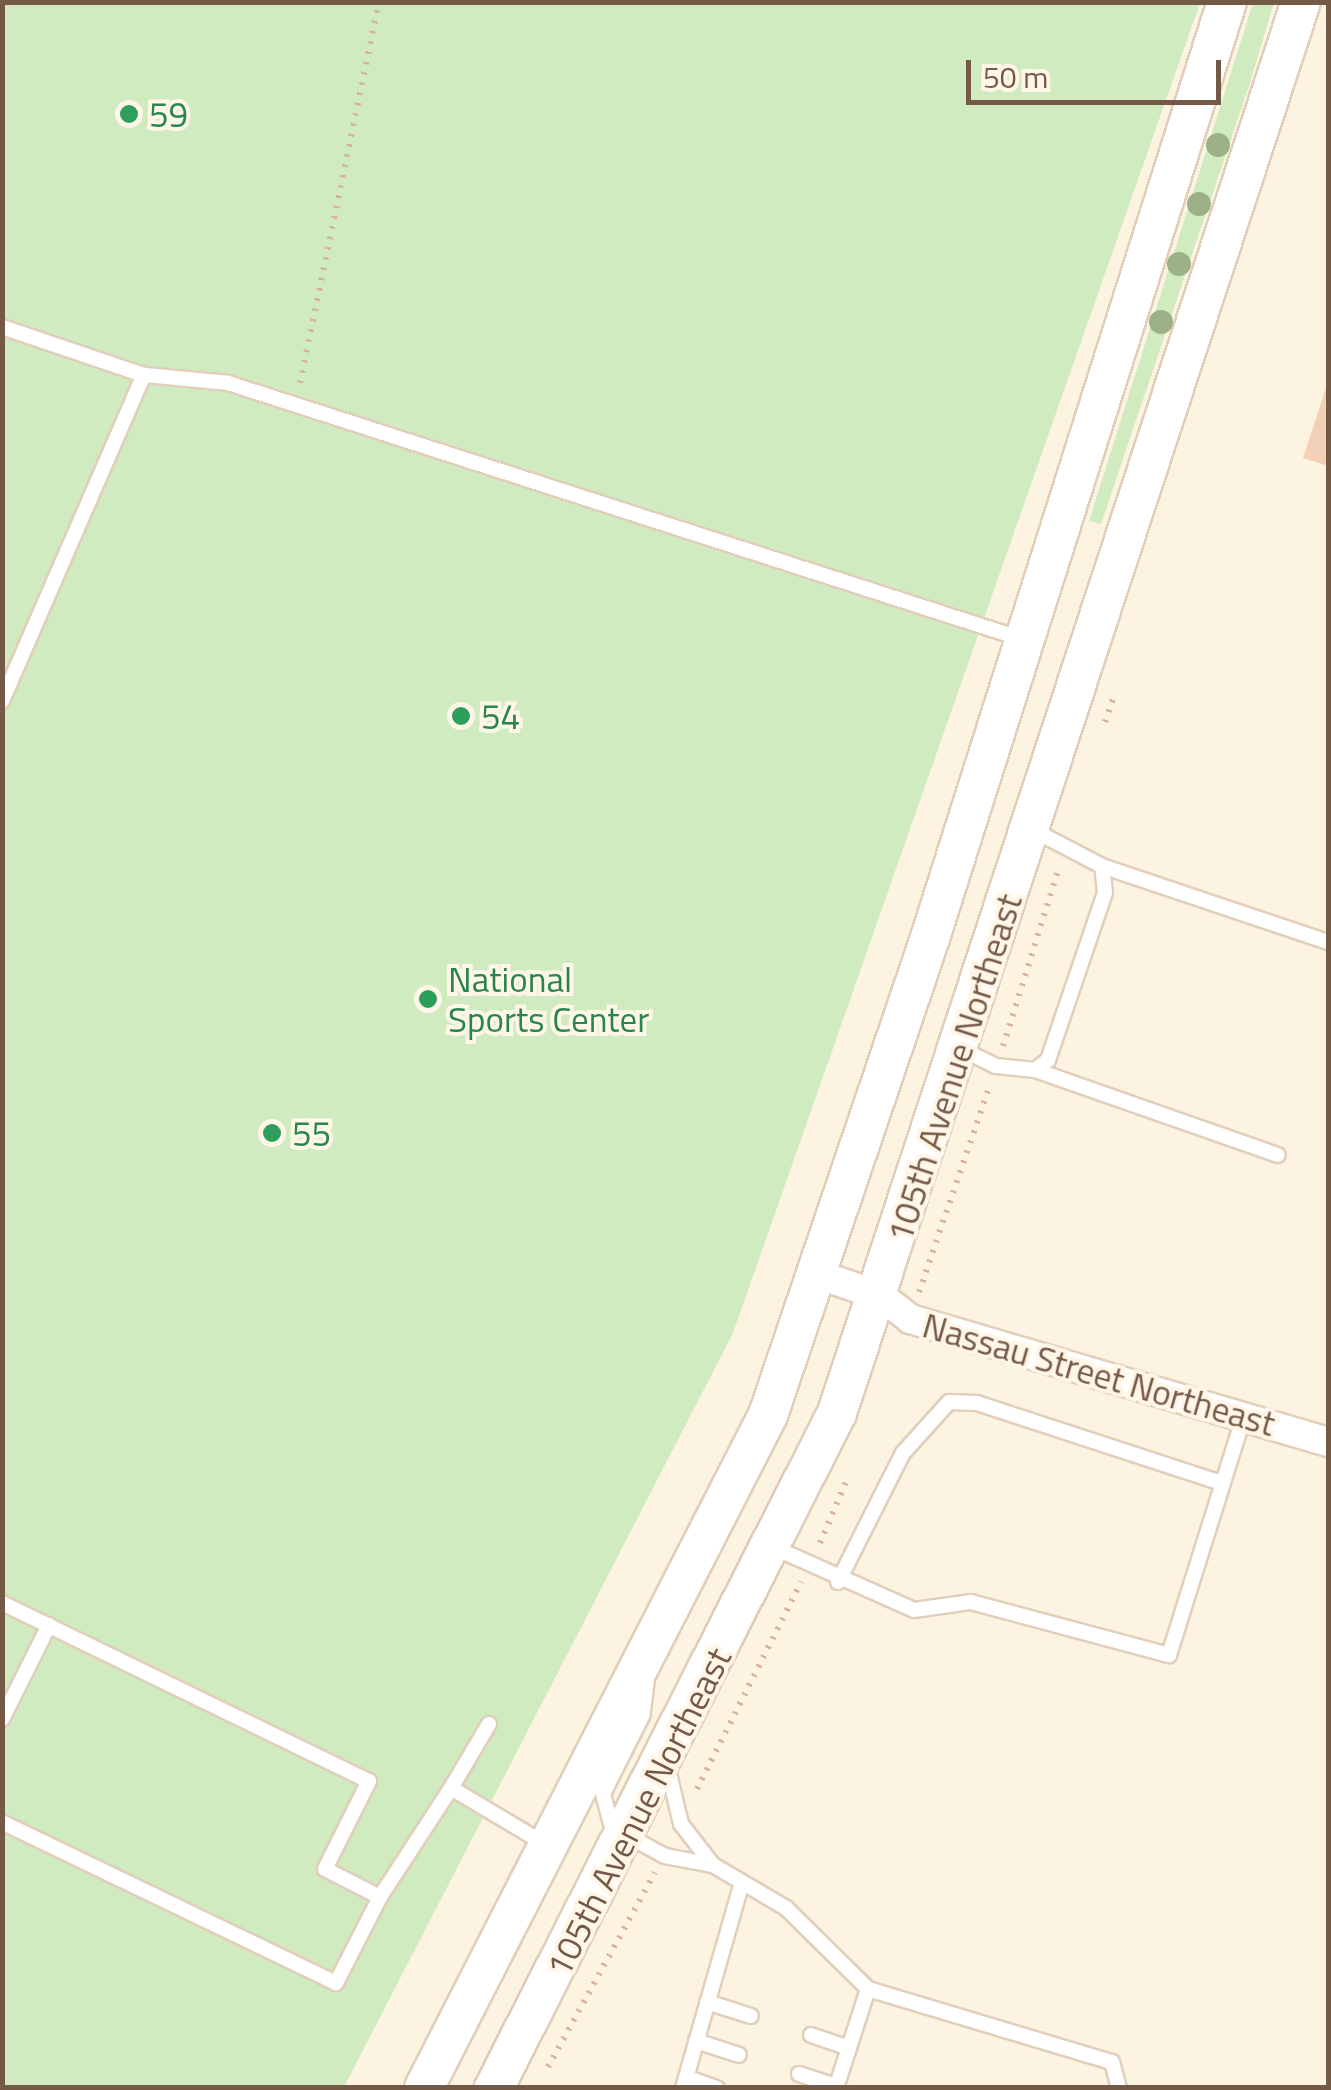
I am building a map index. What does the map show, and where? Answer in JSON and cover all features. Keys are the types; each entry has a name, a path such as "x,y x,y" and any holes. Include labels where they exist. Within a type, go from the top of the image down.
{"street":[{"name":"105th Avenue Northeast","path":"424,2088 650,1658 768,1415 819,1275 1026,640 1227,2"},
{"name":"105th Avenue Northeast","path":"494,2088 776,1548 881,1296 1301,2"},
{"name":"Nassau Street Northeast","path":"819,1275 881,1296 910,1319 1244,1414 1328,1442"}],"lane":[{"path":"2,327 144,375 228,384 296,404 1026,640"},
{"path":"2,701 144,375"},
{"path":"1030,828 1102,866 1328,942"},
{"path":"1035,1070 1048,1060 1105,893 1102,866"},
{"path":"960,1049 996,1066 1035,1070 1278,1156"},
{"path":"838,1582 903,1453 949,1402 977,1402 1222,1483"},
{"path":"776,1548 838,1582 914,1610 971,1602 1169,1655 1244,1414"},
{"path":"2,1603 369,1781 325,1870 380,1897"},
{"path":"2,1719 48,1626"},
{"path":"650,1658 643,1714 604,1794 612,1826 628,1837 713,1865 786,1908 868,1989 1112,2062 1119,2088"},
{"path":"2,1822 336,1984 380,1897 489,1724"},
{"path":"668,1756 680,1824 713,1865"},
{"path":"451,1788 548,1846"},
{"path":"717,2088 684,2082 742,1882"},
{"path":"799,2074 836,2087 868,1989"},
{"path":"707,2002 751,2016"},
{"path":"811,2036 849,2048"},
{"path":"696,2042 739,2055"}],"path":[{"path":"296,404 378,2"}],"green space":[{"name":"National Sports Center","path":"3,3 1200,3 733,1333 344,2087 3,2088"},
{"path":"1253,3 1274,3 1249,86 1101,524 1089,521"}],"building":[{"path":"1328,382 1328,466 1303,458"}],"place":[{"name":"59","path":"129,114"},
{"name":"54","path":"461,716"},
{"name":"National Sports Center","path":"428,999"},
{"name":"55","path":"272,1133"}]}
